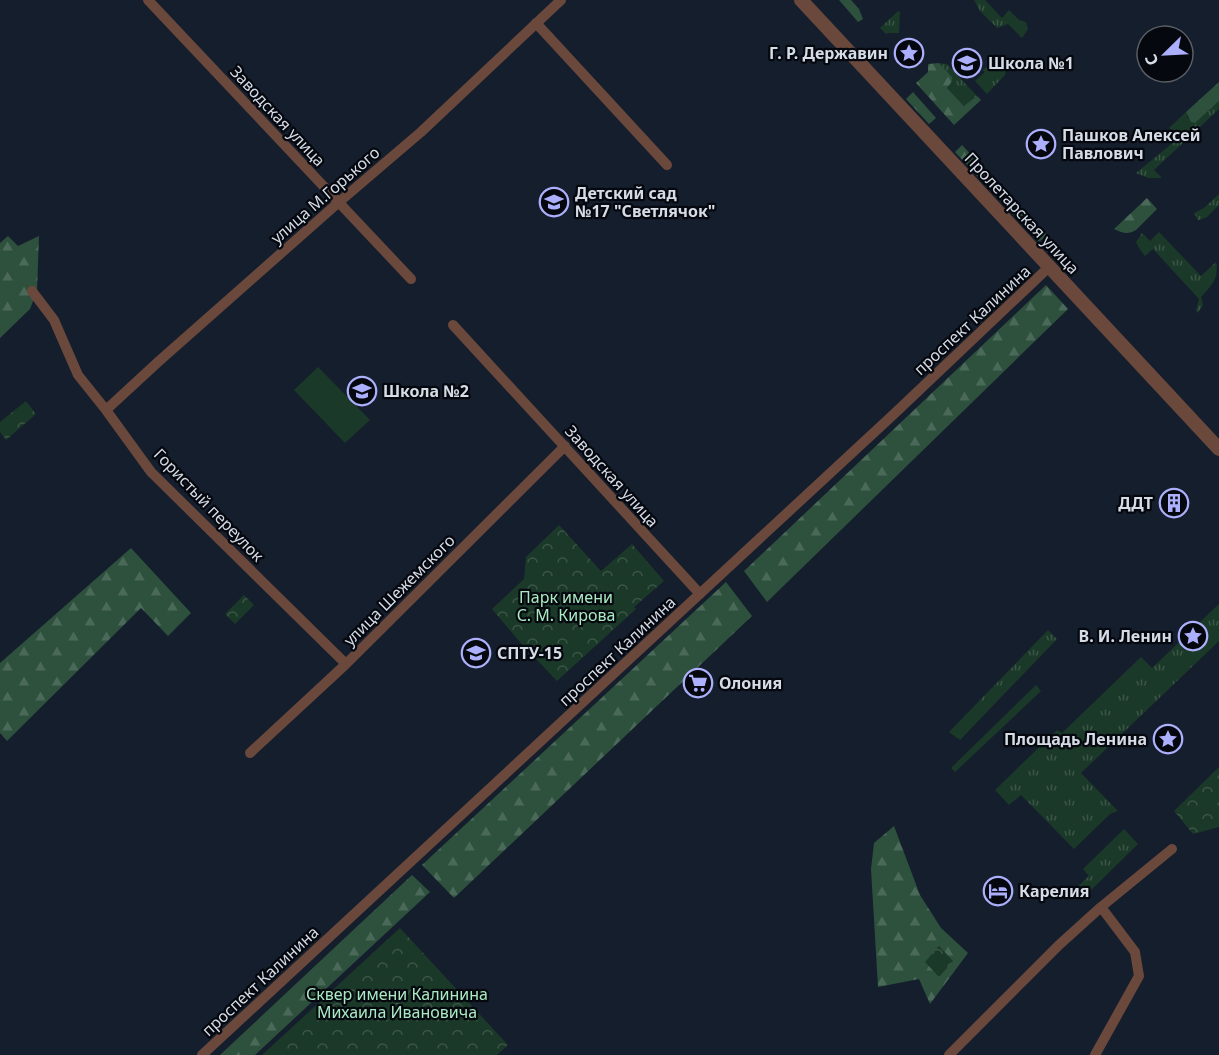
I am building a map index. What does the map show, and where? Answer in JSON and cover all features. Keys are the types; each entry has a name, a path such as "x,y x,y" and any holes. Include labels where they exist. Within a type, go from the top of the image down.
{"street":[{"name":"Заводская улица","path":"148,0 411,279"},
{"name":"улица М.Горького","path":"106,410 421,132 561,0"},
{"name":"Пролетарская улица","path":"801,0 1219,449"},
{"path":"536,23 667,165"},
{"name":"проспект Калинина","path":"202,1055 894,414 1049,267"},
{"name":"Гористый переулок","path":"32,291 54,320 78,375 152,473 346,664"},
{"name":"Заводская улица","path":"453,325 700,594"},
{"name":"улица Шежемского","path":"250,753 346,664 565,446"},
{"path":"949,1055 1059,945 1172,849"},
{"path":"1095,1055 1139,976 1135,952 1101,907"}],"green space":[{"path":"839,0 851,0 859,9 863,19 858,22"},
{"path":"974,0 985,0 1002,18 1009,10 1019,20 1026,22 1028,29 1022,38 1008,24 997,28 980,11"},
{"path":"898,11 900,12 899,33 886,34 880,28"},
{"path":"997,58 1006,68 1005,75 987,94 975,81 985,72 983,70"},
{"path":"939,63 947,64 977,96 965,107 947,88 952,77"},
{"path":"939,63 952,77 952,82 947,88 964,106 977,96 981,100 954,125 916,83 928,72 928,64"},
{"path":"1219,82 1219,101 1195,123 1191,122 1186,112"},
{"path":"913,92 936,118 929,124 906,99"},
{"path":"1219,101 1219,109 1154,170 1162,178 1148,178 1136,173 1180,137 1169,128 1186,112 1188,118 1195,123"},
{"path":"962,145 991,176 984,183 955,152"},
{"path":"1219,194 1219,205 1207,217 1198,220 1194,213 1204,208"},
{"path":"1010,196 1047,235 1039,242 1003,202"},
{"path":"1147,198 1157,209 1136,230 1125,233 1114,229"},
{"path":"1159,232 1201,276 1216,262 1215,277 1201,297 1203,305 1198,313 1196,311 1199,299 1153,249 1145,256 1136,242 1142,233 1150,241"},
{"path":"8,236 18,246 39,236 37,291 30,309 0,338 0,243"},
{"path":"1053,240 1074,264 1066,272 1044,247"},
{"path":"1046,285 1068,309 767,602 744,571"},
{"path":"318,367 370,420 345,443 294,390"},
{"path":"26,401 36,414 6,440 0,432 0,422"},
{"name":"Парк имени С. М. Кирова","path":"559,525 601,571 632,544 664,581 557,681 492,609 524,579 526,557"},
{"path":"131,548 191,613 168,636 141,608 7,741 0,733 0,663"},
{"path":"726,582 752,616 454,898 422,865"},
{"path":"244,595 254,605 235,624 225,614"},
{"path":"1219,604 1219,641 1081,773 1118,811 1110,814 1074,849 1021,795 1009,805 995,790 1057,730 1062,733 1141,657 1152,668"},
{"path":"1048,630 1057,639 960,740 949,732"},
{"path":"1036,685 1041,691 955,772 951,768"},
{"path":"1219,767 1219,827 1193,834 1174,811"},
{"path":"894,826 920,895 941,928 968,953 930,1004 919,979 878,987 871,869 874,843"},
{"path":"1124,829 1138,844 1083,898 1075,889 1089,876 1083,869"},
{"path":"412,875 430,892 255,1055 220,1055"},
{"name":"Сквер имени Калинина Михаила Ивановича","path":"400,928 508,1045 497,1055 262,1055"},
{"path":"939,946 953,961 939,977 925,962"}],"place":[{"name":"Г. Р. Державин","path":"909,53"},
{"name":"Школа №1","path":"967,63"},
{"name":"Пашков Алексей Павлович","path":"1041,144"},
{"name":"Детский сад №17 \"Светлячок\"","path":"554,202"},
{"name":"Школа №2","path":"362,391"},
{"name":"ДДТ","path":"1174,503"},
{"name":"В. И. Ленин","path":"1193,636"},
{"name":"СПТУ-15","path":"476,653"},
{"name":"Олония","path":"698,683"},
{"name":"Площадь Ленина","path":"1168,739"},
{"name":"Карелия","path":"998,891"}]}
